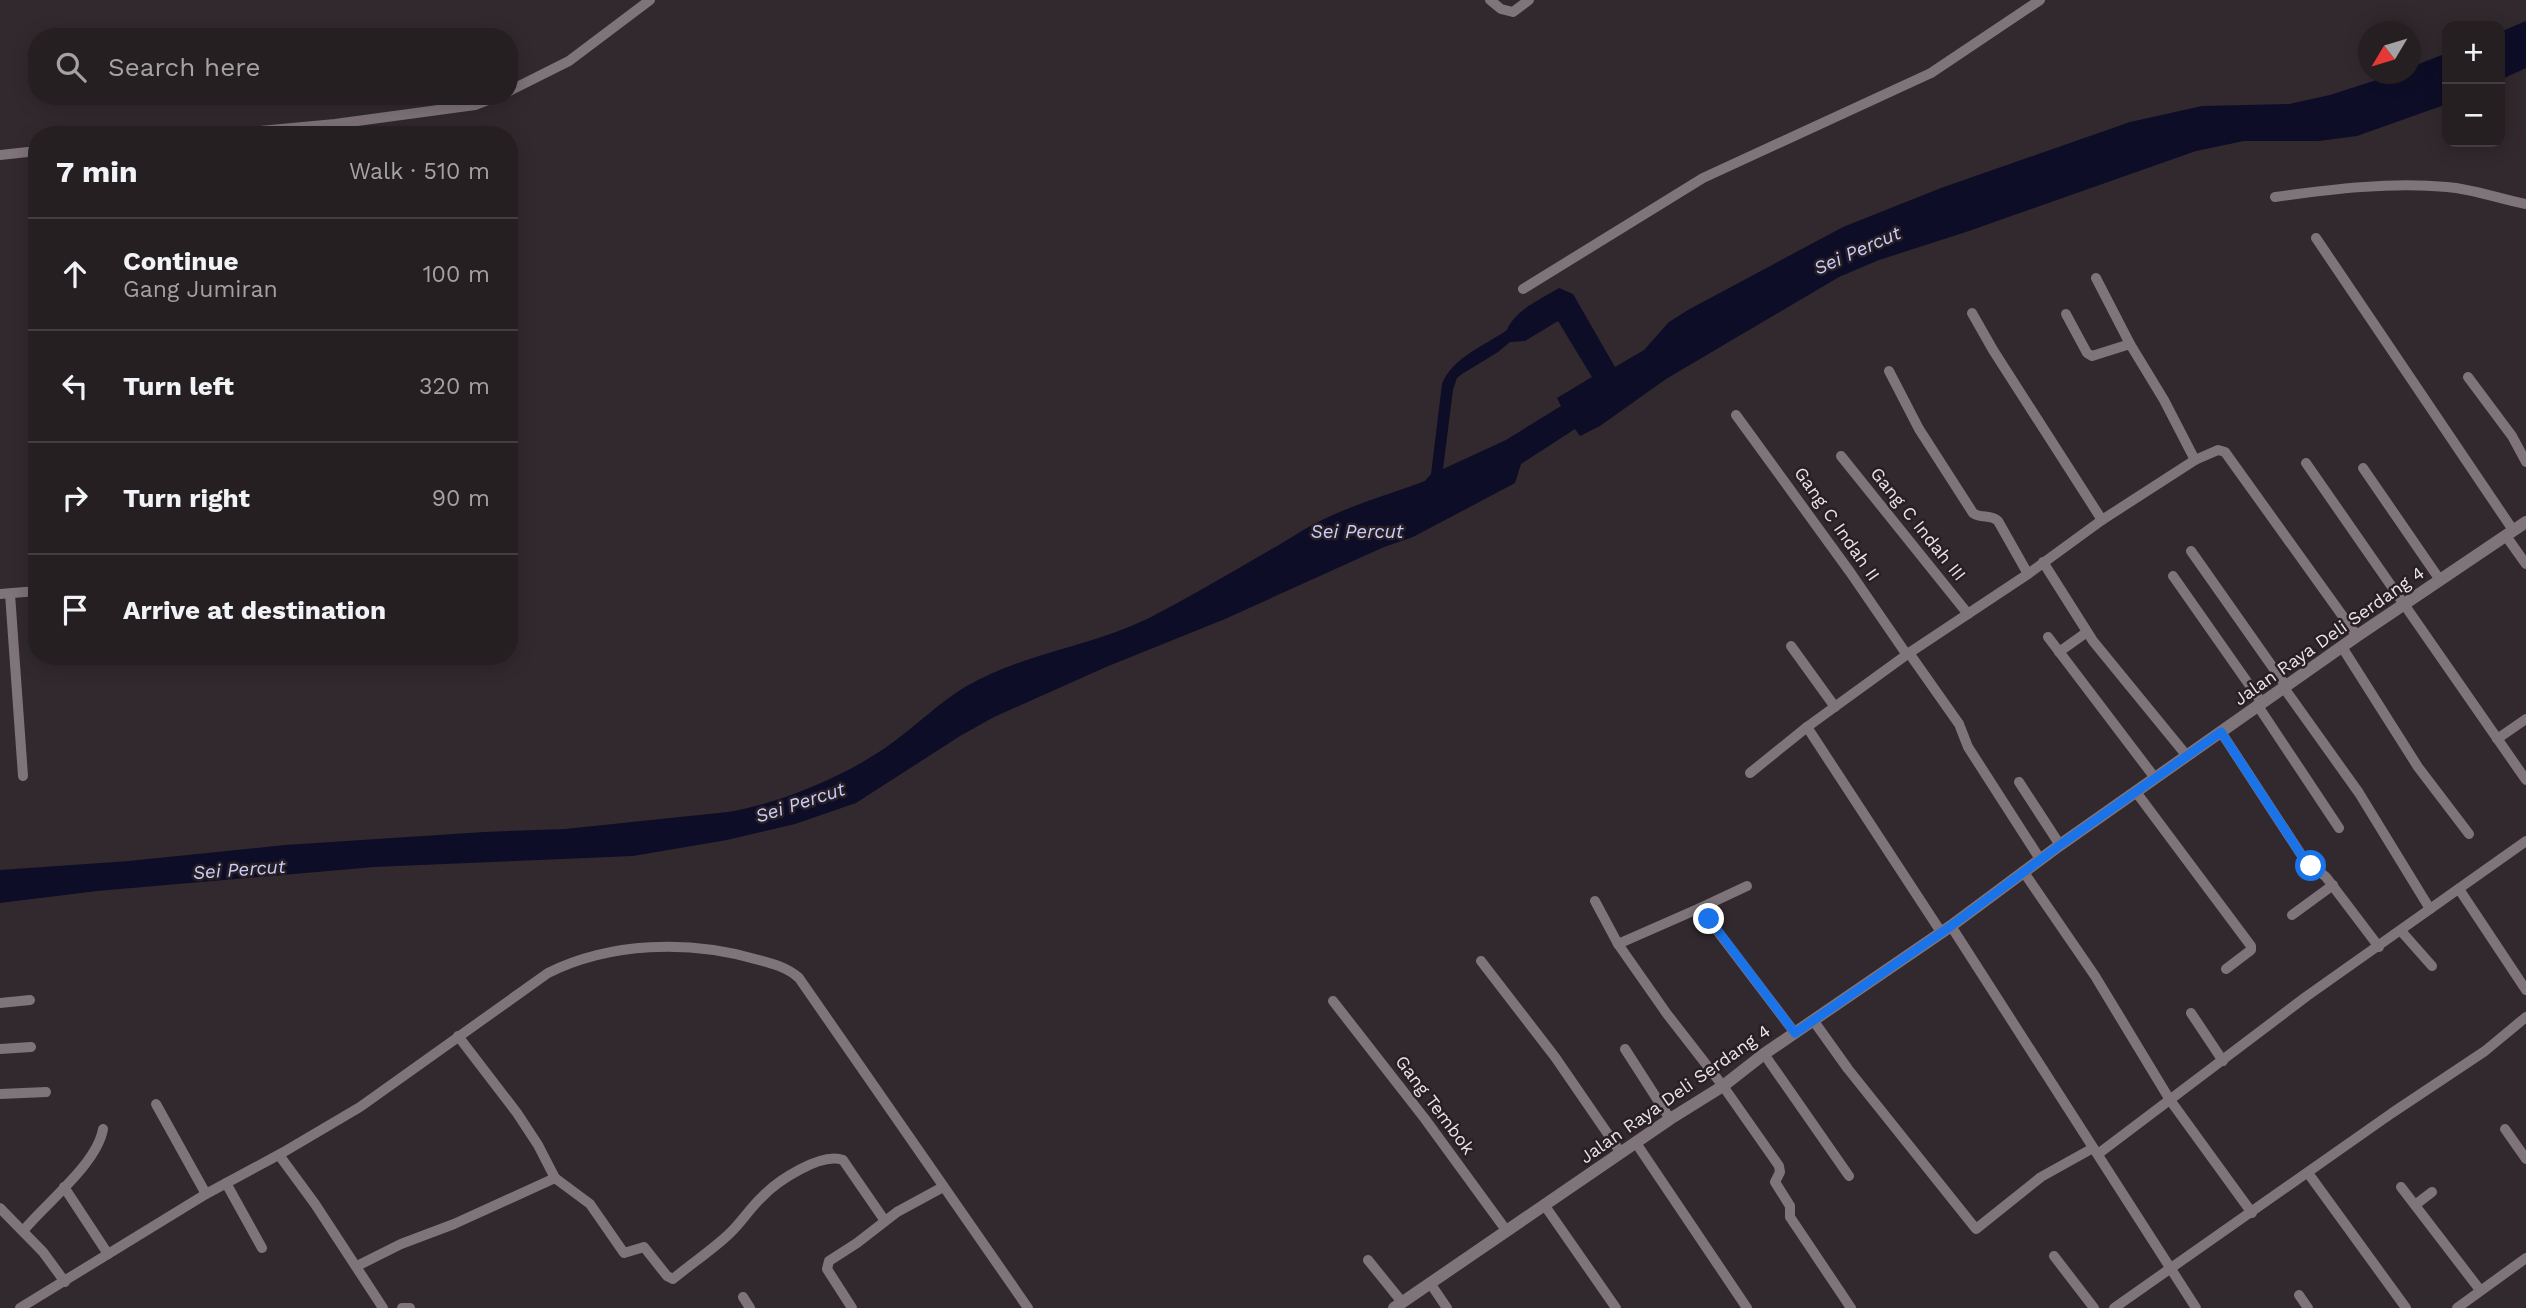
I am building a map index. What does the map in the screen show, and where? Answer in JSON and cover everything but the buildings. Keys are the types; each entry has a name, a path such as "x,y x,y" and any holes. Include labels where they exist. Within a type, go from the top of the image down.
{"street":[{"path":"518,86 569,61 650,0"},
{"path":"1490,0 1501,9 1513,12 1529,0"},
{"path":"1523,289 1703,178 1931,73 2040,0"},
{"path":"314,126 475,105"},
{"path":"0,155 28,152"},
{"path":"2276,197 2363,187 2450,187 2526,204"},
{"path":"2316,238 2509,533 2526,564"},
{"path":"2096,278 2195,460"},
{"path":"1972,313 2102,520"},
{"path":"2066,314 2092,356 2130,344"},
{"path":"1889,371 1919,429 1973,513 1996,518 2028,574"},
{"path":"2468,377 2512,436 2526,462"},
{"name":"Gang C Indah II","path":"1736,415 1959,724 1968,747 2040,859"},
{"path":"1750,772 1908,654 2028,574 2102,520 2195,460 2218,450 2225,452 2357,636"},
{"name":"Gang C Indah III","path":"1841,456 1968,614"},
{"path":"2306,463 2526,780"},
{"path":"2363,468 2440,580"},
{"name":"Jalan Raya Deli Serdang 4","path":"1398,1305 1670,1119 1723,1086 1764,1054 1946,929 2040,859 2357,636 2526,522"},
{"path":"2191,551 2359,793 2430,909"},
{"path":"2043,562 2087,632 2187,756"},
{"path":"2173,576 2339,828"},
{"path":"23,776 5,594 28,592"},
{"path":"2059,652 2087,632"},
{"path":"2048,637 2155,778"},
{"path":"1791,646 1835,707"},
{"path":"2342,647 2418,767 2469,834"},
{"path":"2497,739 2526,719"},
{"path":"1807,727 2096,1151 2169,1270 2196,1308"},
{"path":"2221,732 2304,859 2333,885 2379,947"},
{"path":"2019,782 2060,845"},
{"path":"2136,792 2251,946 2251,950 2226,970"},
{"path":"1813,1020 1848,1069 1976,1229 2041,1177 2096,1151 2170,1100 2307,996 2526,841"},
{"path":"2023,872 2095,976 2170,1100 2252,1213"},
{"path":"2292,915 2333,885"},
{"path":"1618,944 1747,886"},
{"path":"2459,889 2526,989"},
{"path":"1595,901 1618,944 1779,1166 1780,1172 1775,1182 1790,1206 1790,1217 1851,1308"},
{"path":"1700,908 1795,1033"},
{"path":"2401,931 2432,966"},
{"path":"20,1308 205,1194 279,1155 360,1107 548,973 562,966 606,954 654,946 719,950 775,964 800,978 1028,1308"},
{"path":"1481,961 1555,1057 1621,1153"},
{"path":"0,1003 30,1000"},
{"name":"Gang Tembok","path":"1333,1001 1425,1119 1506,1230"},
{"path":"2191,1013 2222,1060"},
{"path":"2114,1308 2392,1112 2485,1051 2526,1017"},
{"path":"458,1036 517,1113 555,1178 590,1204 624,1253 639,1246 644,1247 667,1276 673,1279 730,1234 762,1196 819,1160 844,1160 885,1222"},
{"path":"0,1049 32,1047"},
{"path":"1625,1049 1670,1119"},
{"path":"1764,1054 1849,1176"},
{"path":"0,1094 46,1093"},
{"path":"156,1104 205,1194"},
{"path":"23,1231 97,1148 103,1129"},
{"path":"2505,1129 2526,1158"},
{"path":"1636,1143 1747,1308"},
{"path":"279,1155 357,1266 383,1308"},
{"path":"2308,1173 2406,1308"},
{"path":"357,1266 401,1244 454,1224 555,1178"},
{"path":"226,1183 262,1248"},
{"path":"64,1187 108,1254"},
{"path":"852,1308 830,1274 828,1265 834,1257 943,1187"},
{"path":"2401,1187 2480,1290"},
{"path":"2415,1205 2432,1192"},
{"path":"1545,1206 1616,1308"},
{"path":"0,1208 43,1252 65,1282"},
{"path":"2054,1256 2094,1308"},
{"path":"2457,1308 2526,1258"},
{"path":"1368,1260 1398,1305"},
{"path":"1430,1283 1447,1308"},
{"path":"2299,1295 2308,1308"},
{"path":"743,1297 750,1308"},
{"path":"402,1308 410,1308"}],"water":[{"path":"2526,21 2526,68 2505,78 2505,30"},
{"name":"Sei Percut","path":"2442,55 2442,106 2357,136 2319,141 2244,141 2196,151 1879,260 1839,277 1666,379 1600,426 1580,436 1575,429 1521,464 1515,483 1413,537 1384,547 1225,619 1106,667 994,717 856,803 795,824 727,840 633,856 374,867 97,891 0,903 0,870 129,861 285,845 565,829 728,812 789,796 868,759 955,694 987,675 1127,628 1210,585 1320,521 1425,481 1431,474 1442,384 1447,375 1461,359 1507,330 1522,311 1559,288 1573,294 1615,367 1644,350 1669,322 1688,310 1843,227 1941,188 2130,122 2202,106 2289,104 2364,84 2421,84 2421,63","holes":["1558,321 1592,377 1557,398 1561,406 1506,440 1443,469 1453,390 1457,378 1510,342 1525,341"]}],"route":[{"path":"1709,919 1795,1033 1951,926 2060,845 2221,732 2311,866"}]}
